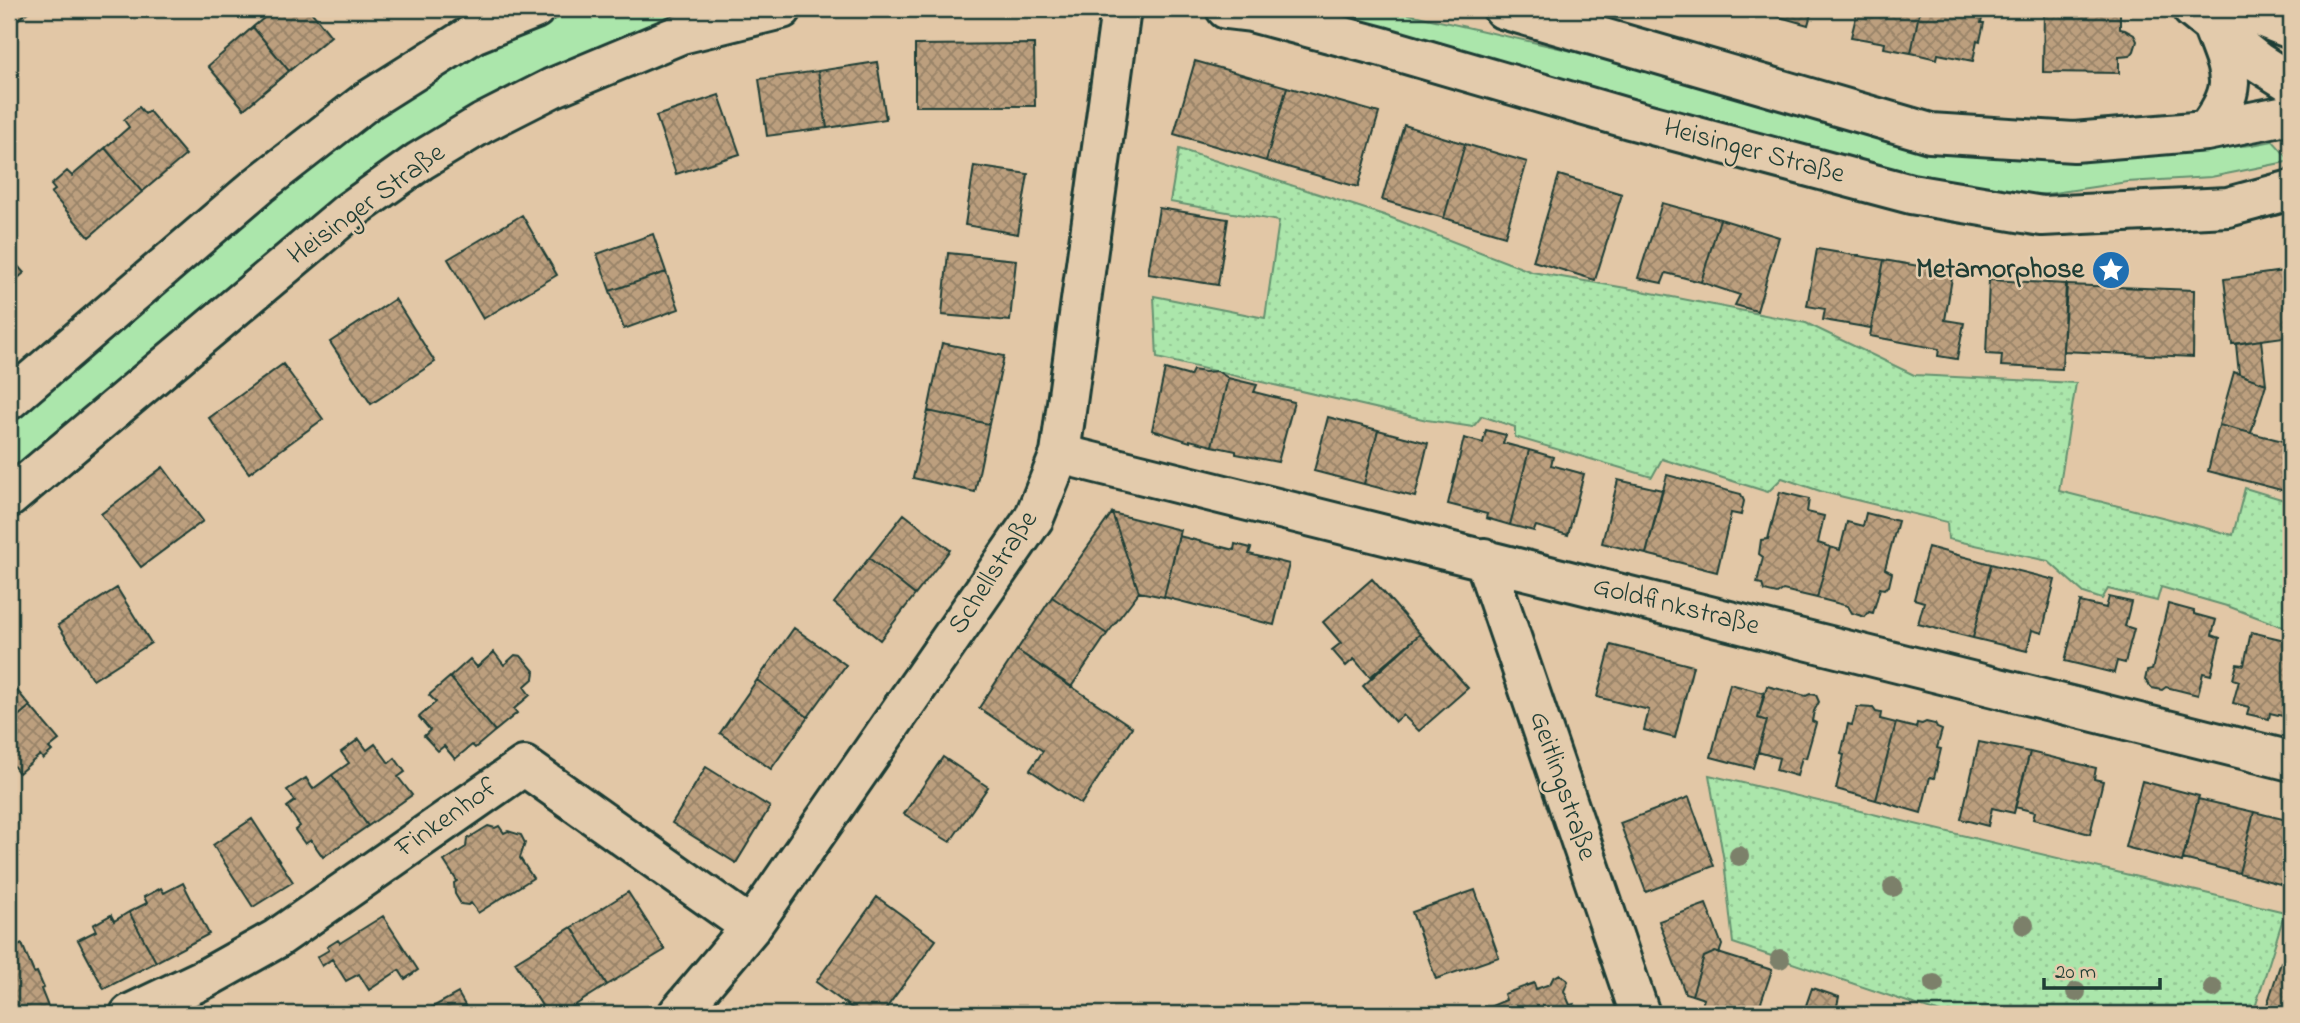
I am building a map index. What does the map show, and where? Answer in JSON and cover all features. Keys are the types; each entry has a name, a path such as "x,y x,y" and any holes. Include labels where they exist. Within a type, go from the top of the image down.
{"main road":[{"path":"9,400 259,185 367,101 473,34 534,9"},
{"name":"Heisinger Straße","path":"9,498 347,213 420,161 483,123 552,88 681,34 782,9"},
{"name":"Schellstraße","path":"678,1014 751,927 1034,518 1060,454 1121,9"},
{"name":"Heisinger Straße","path":"1226,9 1251,12 1382,47 1630,119 1910,194 2042,216 2228,206 2291,190"},
{"path":"1503,9 1930,133 2074,142 2206,131 2291,114"},
{"path":"2206,131 2227,95 2230,74 2215,15"},
{"path":"2215,15 2291,29"},
{"path":"2215,15 2258,62 2291,83"},
{"name":"Goldfinkstraße","path":"1060,454 2291,761"},
{"name":"Geitlingstraße","path":"1484,558 1640,1014"},
{"name":"Finkenhof","path":"130,1014 208,977 276,939 524,765 751,927"}],"green space":[{"path":"578,9 716,9 607,44 9,479 9,417 279,189 383,112 484,52"},
{"path":"1314,9 1387,9 1620,62 1813,116 2168,152 2273,141 2291,161 2211,177 2127,182 2047,194 2016,195 1769,147 1429,39"},
{"path":"1179,149 1384,215 1532,272 1806,323 1914,375 2076,383 2059,491 2233,535 2245,488 2291,502 2291,630 2230,607 2161,587 2157,601 2108,589 2102,599 2084,593 2048,561 1948,539 1947,522 1823,492 1782,478 1768,492 1662,459 1652,477 1515,437 1515,427 1482,416 1473,427 1427,420 1157,358 1154,296 1265,318 1279,221 1170,202"},
{"path":"1709,775 2285,912 2253,1014 1943,1014 1733,943 1724,861"}],"building":[{"path":"9,9 32,9 9,26"},
{"path":"275,9 309,9 331,36 289,71 253,27"},
{"path":"1752,9 1818,9 1815,14 1811,14 1808,25"},
{"path":"1854,9 1920,9 1911,53 1884,48 1885,43 1851,37 1857,13 1853,13"},
{"path":"1920,9 1984,9 1981,23 1984,23 1973,61 1938,54 1937,59 1911,53"},
{"path":"2044,9 2120,9 2120,29 2134,35 2137,41 2134,51 2130,56 2119,57 2119,73 2043,72"},
{"path":"253,27 289,71 244,109 208,66"},
{"path":"1034,44 1035,106 915,106 915,45"},
{"path":"1195,61 1287,87 1266,161 1174,134"},
{"path":"877,62 886,119 827,128 818,71"},
{"path":"818,71 827,128 767,136 759,79"},
{"path":"1287,87 1379,113 1358,187 1266,161"},
{"path":"719,95 740,154 676,174 656,116"},
{"path":"139,107 145,114 149,111 186,155 142,192 105,148 129,127 124,120"},
{"path":"1404,125 1465,144 1444,218 1382,200"},
{"path":"1465,144 1527,162 1505,236 1444,218"},
{"path":"105,148 142,192 89,237 51,193 55,190 51,185 67,171 72,176"},
{"path":"974,166 1028,174 1018,234 965,225"},
{"path":"1559,175 1622,194 1595,280 1533,261"},
{"path":"1662,203 1720,219 1701,282 1666,273 1662,283 1638,278"},
{"path":"1159,208 1228,219 1218,285 1148,274"},
{"path":"522,215 557,275 483,319 448,259"},
{"path":"1720,219 1779,237 1757,311 1735,305 1740,295 1701,282"},
{"path":"653,234 666,272 610,291 597,254"},
{"path":"1817,249 1884,260 1871,328 1823,320 1825,309 1807,306"},
{"path":"948,253 1016,260 1010,321 942,315"},
{"path":"9,256 24,273 9,286"},
{"path":"1884,260 1953,272 1945,320 1964,323 1957,359 1938,356 1939,349 1870,336"},
{"path":"2291,270 2291,336 2232,344 2224,279"},
{"path":"666,272 679,309 624,329 610,291"},
{"path":"1989,280 2066,284 2062,369 2001,366 2002,355 1986,354"},
{"path":"2067,285 2194,290 2193,357 2063,351"},
{"path":"395,299 435,362 371,404 330,342"},
{"path":"2261,340 2266,384 2239,374 2236,344"},
{"path":"942,343 1004,356 989,424 928,411"},
{"path":"283,364 323,419 249,473 209,418"},
{"path":"1165,369 1190,376 1193,370 1217,371 1228,378 1212,446 1152,430"},
{"path":"2234,372 2266,384 2251,433 2219,425"},
{"path":"1228,378 1257,385 1254,392 1294,402 1278,462 1236,454 1236,451 1212,446"},
{"path":"928,411 989,424 975,492 913,478"},
{"path":"1328,417 1378,430 1364,484 1314,471"},
{"path":"2219,425 2291,443 2291,467 2285,491 2208,471"},
{"path":"1378,430 1428,443 1415,497 1364,484"},
{"path":"1486,430 1506,435 1503,443 1529,450 1510,525 1486,518 1487,514 1448,504 1464,438 1483,443"},
{"path":"1529,450 1553,457 1551,465 1584,474 1568,535 1536,526 1534,531 1510,525"},
{"path":"163,467 203,521 141,567 101,514"},
{"path":"1667,475 1741,494 1744,501 1741,515 1731,513 1717,572 1646,554"},
{"path":"1618,480 1662,490 1646,554 1602,543"},
{"path":"1780,492 1809,499 1807,512 1824,516 1818,543 1830,547 1817,598 1783,590 1777,594 1764,591 1762,584 1757,583 1763,557 1759,554 1761,540 1768,539"},
{"path":"1112,513 1139,592 1107,634 1052,597"},
{"path":"1112,513 1180,530 1164,597 1139,592"},
{"path":"1866,513 1898,521 1885,569 1892,573 1889,586 1880,588 1873,613 1869,612 1865,617 1852,613 1848,606 1817,598 1830,547 1840,550 1847,522 1863,526"},
{"path":"904,514 950,550 915,595 869,558"},
{"path":"1179,536 1234,550 1235,544 1251,548 1249,554 1289,564 1274,625 1164,597"},
{"path":"1928,547 1991,564 1973,638 1918,624 1924,602 1914,599"},
{"path":"869,558 915,595 880,640 834,603"},
{"path":"1991,564 2055,580 2042,633 2032,630 2027,651 1973,638"},
{"path":"1372,579 1420,634 1370,677 1354,659 1346,666 1332,650 1341,643 1323,622"},
{"path":"117,588 151,643 93,680 58,625"},
{"path":"1052,597 1107,634 1071,687 1017,650"},
{"path":"2109,597 2131,602 2125,626 2134,629 2125,663 2117,661 2114,673 2065,661 2080,602 2106,608"},
{"path":"2168,604 2216,620 2212,635 2220,638 2211,675 2203,673 2198,695 2166,687 2162,690 2152,688 2145,680 2147,671 2152,670"},
{"path":"794,628 846,665 808,717 757,680"},
{"path":"2251,632 2289,641 2286,654 2291,656 2291,718 2270,713 2269,719 2247,714 2249,707 2233,703 2239,681 2233,679 2237,664 2244,665"},
{"path":"1420,634 1468,688 1419,731 1403,715 1395,722 1363,686"},
{"path":"1611,645 1693,666 1675,738 1644,730 1649,710 1597,697"},
{"path":"1017,650 1132,727 1081,804 1030,770 1043,751 979,708"},
{"path":"494,652 504,665 515,655 521,656 535,672 534,678 524,687 530,695 514,709 517,713 495,731 450,677 470,659 477,667"},
{"path":"450,677 495,731 475,748 472,745 455,759 444,746 438,751 424,736 430,730 419,717 436,702 429,695"},
{"path":"757,680 808,717 771,769 720,733"},
{"path":"9,681 30,706 9,724"},
{"path":"1730,684 1764,693 1758,718 1767,721 1753,768 1711,757"},
{"path":"1767,686 1806,696 1816,695 1819,702 1814,711 1812,721 1816,723 1806,758 1802,757 1797,776 1776,770 1779,758 1758,752 1767,721 1758,718"},
{"path":"30,706 59,740 49,748 52,751 43,759 40,755 19,773 9,760 9,724"},
{"path":"1857,707 1873,708 1881,713 1880,719 1896,723 1876,800 1836,789 1848,724 1852,725"},
{"path":"1896,723 1916,728 1917,723 1935,724 1942,730 1937,748 1941,749 1934,778 1930,777 1921,813 1876,800"},
{"path":"359,739 367,750 375,744 389,763 395,758 405,772 398,777 412,795 368,826 332,775 349,763 341,752"},
{"path":"1979,742 2030,752 2014,813 1992,808 1988,826 1961,819"},
{"path":"2030,752 2096,768 2094,779 2103,781 2090,834 2033,819 2035,812 2015,807"},
{"path":"943,757 988,787 950,842 904,814"},
{"path":"706,767 770,807 736,863 672,823"},
{"path":"332,775 368,826 323,857 311,840 305,844 295,830 300,826 287,807 295,801 287,790 306,778 313,789"},
{"path":"2142,781 2199,796 2182,862 2125,847"},
{"path":"1689,797 1714,866 1646,892 1620,823"},
{"path":"2198,799 2254,812 2239,873 2183,859"},
{"path":"2254,812 2291,821 2291,887 2239,873"},
{"path":"252,819 293,882 253,907 213,845"},
{"path":"488,826 499,826 504,833 508,831 521,835 525,843 520,858 533,878 478,913 471,903 461,904 455,894 454,883 457,881 444,861 466,847 467,839"},
{"path":"183,883 209,934 156,962 129,912 147,903 144,897 161,888 164,893"},
{"path":"1475,890 1499,957 1436,979 1412,912"},
{"path":"628,892 665,950 607,985 572,927"},
{"path":"877,897 936,940 882,1014 860,1014 816,982"},
{"path":"1706,904 1722,945 1719,954 1715,952 1704,957 1692,995 1685,993 1659,921"},
{"path":"129,912 156,962 104,989 78,940 96,931 93,925 111,915 114,921"},
{"path":"383,916 418,970 405,979 399,970 369,990 359,974 346,981 332,959 322,966 317,957 329,950 327,947 338,940 340,943"},
{"path":"572,927 607,985 561,1014 547,1014 515,962"},
{"path":"22,944 34,973 37,972 44,988 41,989 51,1014 9,1014 9,950"},
{"path":"1715,952 1772,970 1757,1014 1699,1014 1704,999 1692,995 1704,957"},
{"path":"2281,962 2291,966 2291,1014 2265,1011"},
{"path":"1560,974 1568,981 1564,991 1570,1005 1574,1004 1578,1014 1473,1014 1506,1000 1504,994 1534,983 1536,989 1550,984 1553,978"},
{"path":"1812,988 1839,997 1836,1010 1848,1014 1803,1014"},
{"path":"458,993 470,1014 420,1014"}],"place":[{"name":"Metamorphose","path":"2111,270"}]}
